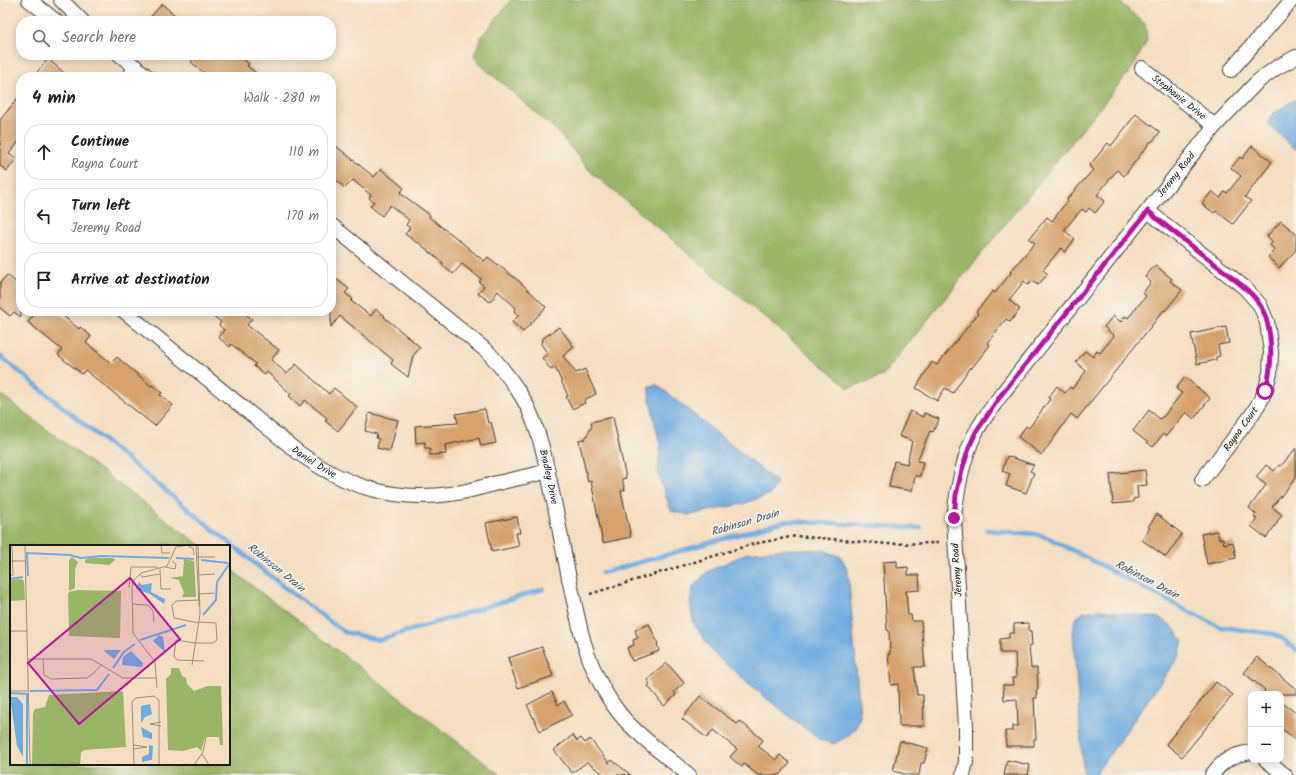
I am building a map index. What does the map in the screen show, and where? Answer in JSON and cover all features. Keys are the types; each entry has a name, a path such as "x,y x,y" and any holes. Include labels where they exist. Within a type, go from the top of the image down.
{"street":[{"path":"29,0 50,16"},
{"path":"61,0 77,16"},
{"path":"1231,70 1293,6"},
{"name":"Jeremy Road","path":"963,775 966,762 966,727 954,518 956,495 964,464 976,432 1001,395 1215,126 1257,82 1276,68 1296,57"},
{"path":"124,60 133,72"},
{"name":"Stephanie Drive","path":"1142,68 1215,126"},
{"name":"Rayna Court","path":"1148,211 1245,288 1260,305 1267,322 1271,345 1271,358 1270,373 1265,391 1251,416 1202,480"},
{"name":"Bradley Drive","path":"336,229 482,347 500,364 519,391 528,408 538,434 548,471 581,632 586,652 594,671 616,708 626,721 641,736 689,775"},
{"name":"Daniel Drive","path":"130,316 299,453 313,463 344,480 369,489 387,493 411,496 432,496 451,494 548,471"},
{"path":"1212,775 1220,764 1227,759 1248,753"},
{"path":"1270,763 1285,775"}],"path":[{"path":"590,594 753,544 796,536 887,544 938,543"}],"green space":[{"path":"511,0 1117,0 1145,24 1147,40 1133,67 882,376 849,388 589,170 557,131 482,66 474,56 480,39"},
{"path":"0,394 200,545 10,545 10,765 230,765 230,569 501,775 0,775"}],"water":[{"path":"1296,99 1296,150 1268,124 1271,115"},
{"path":"656,384 777,482 771,494 742,504 689,515 671,511 658,473 660,445 648,387"},
{"path":"787,549 824,550 841,557 848,570 860,717 856,727 850,734 833,744 819,739 766,698 713,653 693,622 690,603 693,587 707,572 747,553"},
{"path":"1100,610 1159,618 1172,626 1183,641 1179,656 1095,775 1084,775 1073,632 1075,619 1084,612"}],"building":[{"path":"162,4 176,16 151,16"},
{"path":"47,60 49,60 63,72 37,72"},
{"path":"193,60 244,60 249,64 247,66 255,72 203,72 191,62"},
{"path":"16,100 16,145 9,154 16,159 7,171 0,166 0,120"},
{"path":"1136,114 1160,132 1152,142 1151,141 1124,176 1117,170 1097,195 1105,201 1095,213 1089,208 1086,212 1082,209 1064,230 1075,239 1065,252 1061,248 1043,270 1048,274 1038,285 1032,281 1028,285 1024,281 1009,300 1020,309 1010,322 1006,319 987,343 990,345 971,369 970,367 953,393 945,388 937,401 916,388 932,362 937,365 978,314 976,312 993,291 995,293 1011,273 1010,272 1035,243 1029,239 1047,217 1052,221 1068,200 1067,199 1093,170 1089,166 1108,143 1111,146"},
{"path":"336,146 374,177 381,169 404,188 400,193 430,215 429,217 484,261 488,257 520,282 546,307 523,332 512,322 519,315 514,311 516,308 498,291 490,302 478,293 484,286 479,282 481,279 462,264 453,274 442,265 443,263 418,242 417,243 405,234 410,228 406,225 409,220 390,205 382,216 370,206 374,202 369,198 371,195 353,180 345,188 336,180"},
{"path":"1252,146 1272,162 1245,197 1251,201 1233,224 1216,211 1214,213 1202,204 1212,191 1220,198 1225,191 1227,193 1241,176 1231,168 1240,157 1242,159"},
{"path":"1281,221 1296,234 1296,250 1279,268 1268,257 1275,250 1270,245 1273,242 1267,236"},
{"path":"1155,265 1172,279 1170,281 1182,290 1165,311 1164,310 1077,419 1071,414 1042,455 1018,437 1026,426 1029,428 1050,399 1048,398 1057,386 1065,393 1070,387 1072,389 1086,371 1076,362 1085,351 1093,357 1097,351 1100,353 1114,336 1104,327 1113,316 1121,322 1125,316 1128,318 1146,296 1143,293 1151,282 1145,277"},
{"path":"7,275 16,282 16,313 14,312 10,316 0,308 0,283"},
{"path":"336,279 349,289 345,293 353,299 351,301 371,316 376,309 420,347 413,356 408,377 391,364 393,360 340,316 331,327 331,316 336,316"},
{"path":"33,316 63,316 79,329 80,327 91,336 86,343 111,363 117,357 151,386 152,385 162,393 160,395 173,405 155,426 85,370 82,374 58,355 62,350 28,322"},
{"path":"213,316 248,316 252,319 247,325 279,350 271,360 287,374 296,364 329,394 334,388 357,407 338,431 325,421 327,418 305,400 300,406 289,396 291,394 267,372 265,375 254,366 256,364 231,344 230,347 218,337 224,330 219,325 221,322"},
{"path":"559,327 574,347 563,356 576,373 585,369 596,394 584,400 585,403 572,409 555,367 551,370 542,358 548,354 541,344 542,339"},
{"path":"1226,327 1229,343 1218,345 1220,356 1216,357 1216,360 1197,364 1191,334"},
{"path":"1185,377 1210,398 1194,419 1186,412 1166,436 1163,434 1153,447 1133,431 1149,410 1160,419 1163,417 1182,393 1176,389"},
{"path":"485,409 488,423 491,422 496,443 481,446 479,438 445,445 446,454 430,455 430,448 425,448 425,442 416,443 415,426 458,423 456,414"},
{"path":"910,411 923,417 924,413 939,419 933,432 930,431 917,461 923,462 920,476 915,476 912,491 889,487 894,461 907,464 912,441 899,436"},
{"path":"369,413 398,420 390,451 377,448 379,439 376,438 377,434 365,431"},
{"path":"613,417 626,478 622,479 625,490 621,491 631,537 603,543 591,481 588,482 579,440 585,439 592,426 591,422"},
{"path":"1296,448 1296,478 1272,507 1282,515 1266,538 1251,526 1257,519 1254,517 1256,514 1249,508 1266,485 1256,477 1266,465 1274,471 1279,465 1281,466"},
{"path":"1007,456 1034,465 1030,471 1034,473 1026,493 1006,486 1010,474 1002,471"},
{"path":"1145,470 1147,485 1137,486 1138,498 1133,499 1133,502 1113,504 1110,474"},
{"path":"1157,514 1182,534 1166,557 1142,540 1150,528 1148,527"},
{"path":"517,517 520,533 516,533 519,546 492,552 486,523"},
{"path":"1217,531 1219,539 1223,539 1224,544 1233,542 1236,558 1207,564 1201,534"},
{"path":"897,561 897,568 908,567 908,575 919,575 920,590 906,591 908,615 911,615 912,621 921,621 925,667 914,667 917,695 923,695 924,726 899,726 898,684 891,685 888,654 890,654 889,630 887,630 883,562"},
{"path":"1029,623 1032,645 1029,646 1031,668 1037,668 1038,690 1036,690 1037,698 1034,698 1036,739 1034,739 1034,746 1006,746 1005,731 1013,731 1013,726 1018,726 1017,699 1004,700 1003,685 1013,685 1012,678 1016,678 1015,653 1000,653 1000,639 1009,638 1009,633 1014,633 1014,624"},
{"path":"649,624 658,644 659,651 632,661 627,648 634,645 633,640 638,638 635,630"},
{"path":"542,647 553,676 518,688 508,658"},
{"path":"1257,657 1296,689 1296,694 1284,694 1284,691 1264,691 1265,690 1244,673"},
{"path":"667,663 684,683 674,692 676,695 664,706 648,686 650,684 647,680"},
{"path":"1216,682 1233,695 1182,757 1166,744"},
{"path":"552,692 558,705 564,701 572,715 540,731 527,705"},
{"path":"700,696 737,724 740,721 763,740 758,746 776,760 780,755 790,763 780,775 758,775 744,764 742,767 730,757 737,749 713,730 707,738 682,719"},
{"path":"1284,704 1296,713 1296,740 1284,730"},
{"path":"573,735 577,741 581,738 585,743 590,739 609,763 612,760 631,775 600,775 602,773 587,762 572,773 554,750"},
{"path":"900,741 928,748 924,763 921,763 919,775 909,775 893,771"},
{"path":"1007,760 1030,765 1028,775 1004,775"}],"waterway":[{"name":"Robinson Drain","path":"0,356 285,588 344,632 379,640 543,589"},
{"name":"Robinson Drain","path":"602,573 786,521 921,528"},
{"name":"Robinson Drain","path":"987,530 1035,534 1049,538 1197,616 1221,627 1274,634 1283,639 1296,650"}],"route":[{"path":"954,518 956,495 962,470 976,432 1001,395 1148,211 1245,288 1260,305 1267,322 1271,352 1270,373 1265,391"}]}
